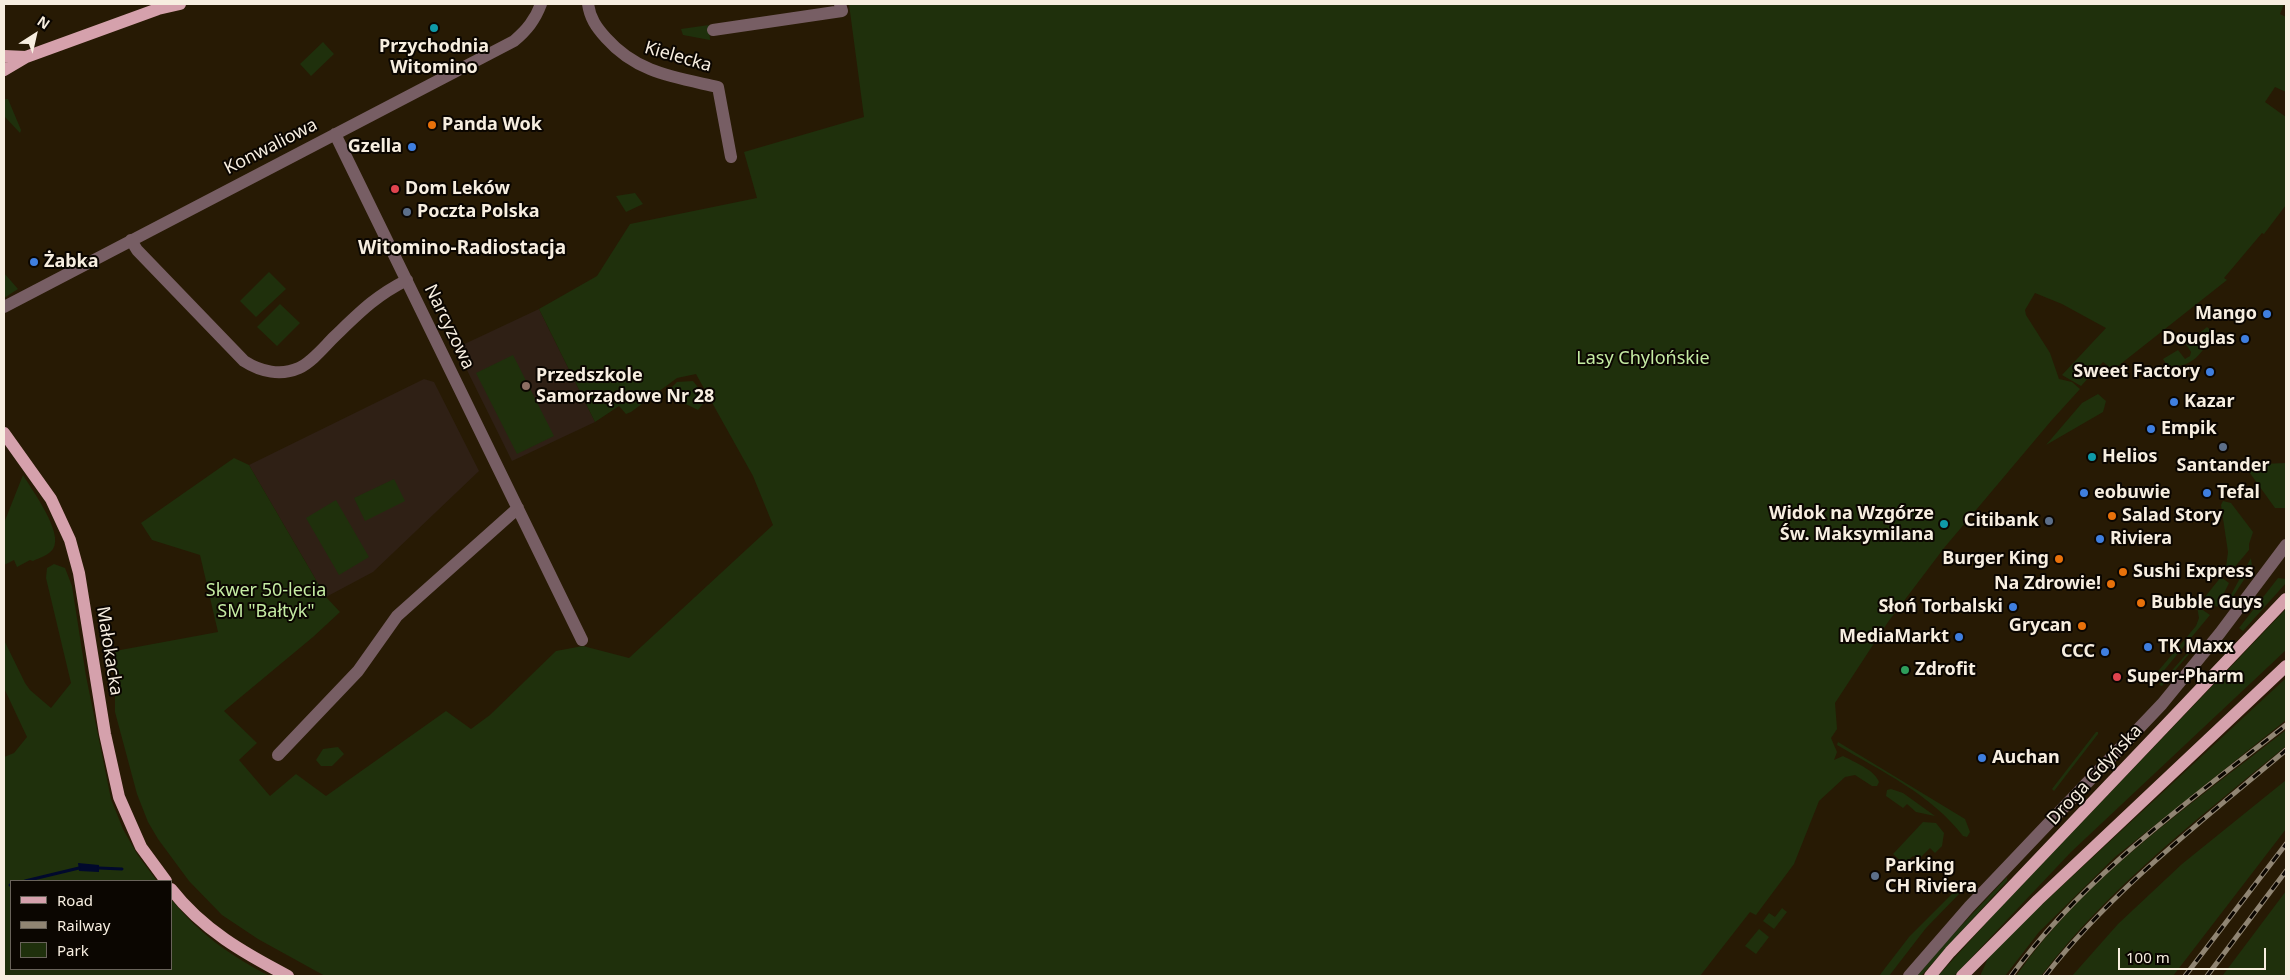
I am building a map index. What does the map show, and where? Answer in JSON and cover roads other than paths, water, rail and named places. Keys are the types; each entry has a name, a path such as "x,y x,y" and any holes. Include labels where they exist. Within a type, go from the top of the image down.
{"main road":[{"path":"4,70 26,57 158,9 180,4"},
{"path":"4,56 26,57"},
{"name":"Małokacka","path":"4,432 38,479 67,529 79,573 105,734 119,797 141,847 165,880"},
{"name":"Droga Gdyńska","path":"1930,976 1950,952 2286,599"},
{"path":"1962,976 2056,883 2286,666"},
{"path":"172,890 187,908 213,932 232,946 288,976"}],"street":[{"name":"Konwaliowa","path":"4,307 514,41 527,30 542,4"},
{"name":"Kielecka","path":"588,4 590,15 601,32 618,51 635,64 666,75 718,87 731,157"},
{"name":"Kielecka","path":"712,30 842,11 840,4"},
{"name":"Narcyzowa","path":"335,134 582,640"},
{"path":"130,240 137,250 244,361 253,367 275,373 286,372 305,365 381,294 407,280"},
{"path":"278,755 358,671 396,616 518,508"},
{"path":"1909,976 1969,907 2162,704 2284,551"}],"water":[{"path":"78,863 99,865 99,872 79,871"}],"waterway":[{"path":"29,880 79,868"},
{"path":"99,868 122,869"}],"railway":[{"path":"2011,976 2040,939 2105,872 2175,812 2286,725"},
{"path":"2045,976 2071,944 2129,885 2286,750"},
{"path":"2185,976 2286,844"},
{"path":"2207,976 2286,871"}],"place":[{"name":"Przychodnia Witomino","path":"434,28"},
{"name":"Panda Wok","path":"432,125"},
{"name":"Gzella","path":"412,147"},
{"name":"Dom Leków","path":"395,189"},
{"name":"Poczta Polska","path":"407,212"},
{"name":"Żabka","path":"34,262"},
{"name":"Mango","path":"2267,314"},
{"name":"Douglas","path":"2245,339"},
{"name":"Sweet Factory","path":"2210,372"},
{"name":"Przedszkole Samorządowe Nr 28","path":"526,386"},
{"name":"Kazar","path":"2174,402"},
{"name":"Empik","path":"2151,429"},
{"name":"Santander","path":"2223,447"},
{"name":"Helios","path":"2092,457"},
{"name":"eobuwie","path":"2084,493"},
{"name":"Tefal","path":"2207,493"},
{"name":"Salad Story","path":"2112,516"},
{"name":"Citibank","path":"2049,521"},
{"name":"Widok na Wzgórze Św. Maksymilana","path":"1944,524"},
{"name":"Riviera","path":"2100,539"},
{"name":"Burger King","path":"2059,559"},
{"name":"Sushi Express","path":"2123,572"},
{"name":"Na Zdrowie!","path":"2111,584"},
{"name":"Bubble Guys","path":"2141,603"},
{"name":"Słoń Torbalski","path":"2013,607"},
{"name":"Grycan","path":"2082,626"},
{"name":"MediaMarkt","path":"1959,637"},
{"name":"TK Maxx","path":"2148,647"},
{"name":"CCC","path":"2105,652"},
{"name":"Zdrofit","path":"1905,670"},
{"name":"Super-Pharm","path":"2117,677"},
{"name":"Auchan","path":"1982,758"},
{"name":"Parking CH Riviera","path":"1875,876"}],"district":[{"name":"Witomino-Radiostacja","path":"462,249"}],"park label":[{"name":"Lasy Chylońskie","path":"1643,359"},
{"name":"Skwer 50-lecia SM \"Bałtyk\"","path":"266,601"}]}
